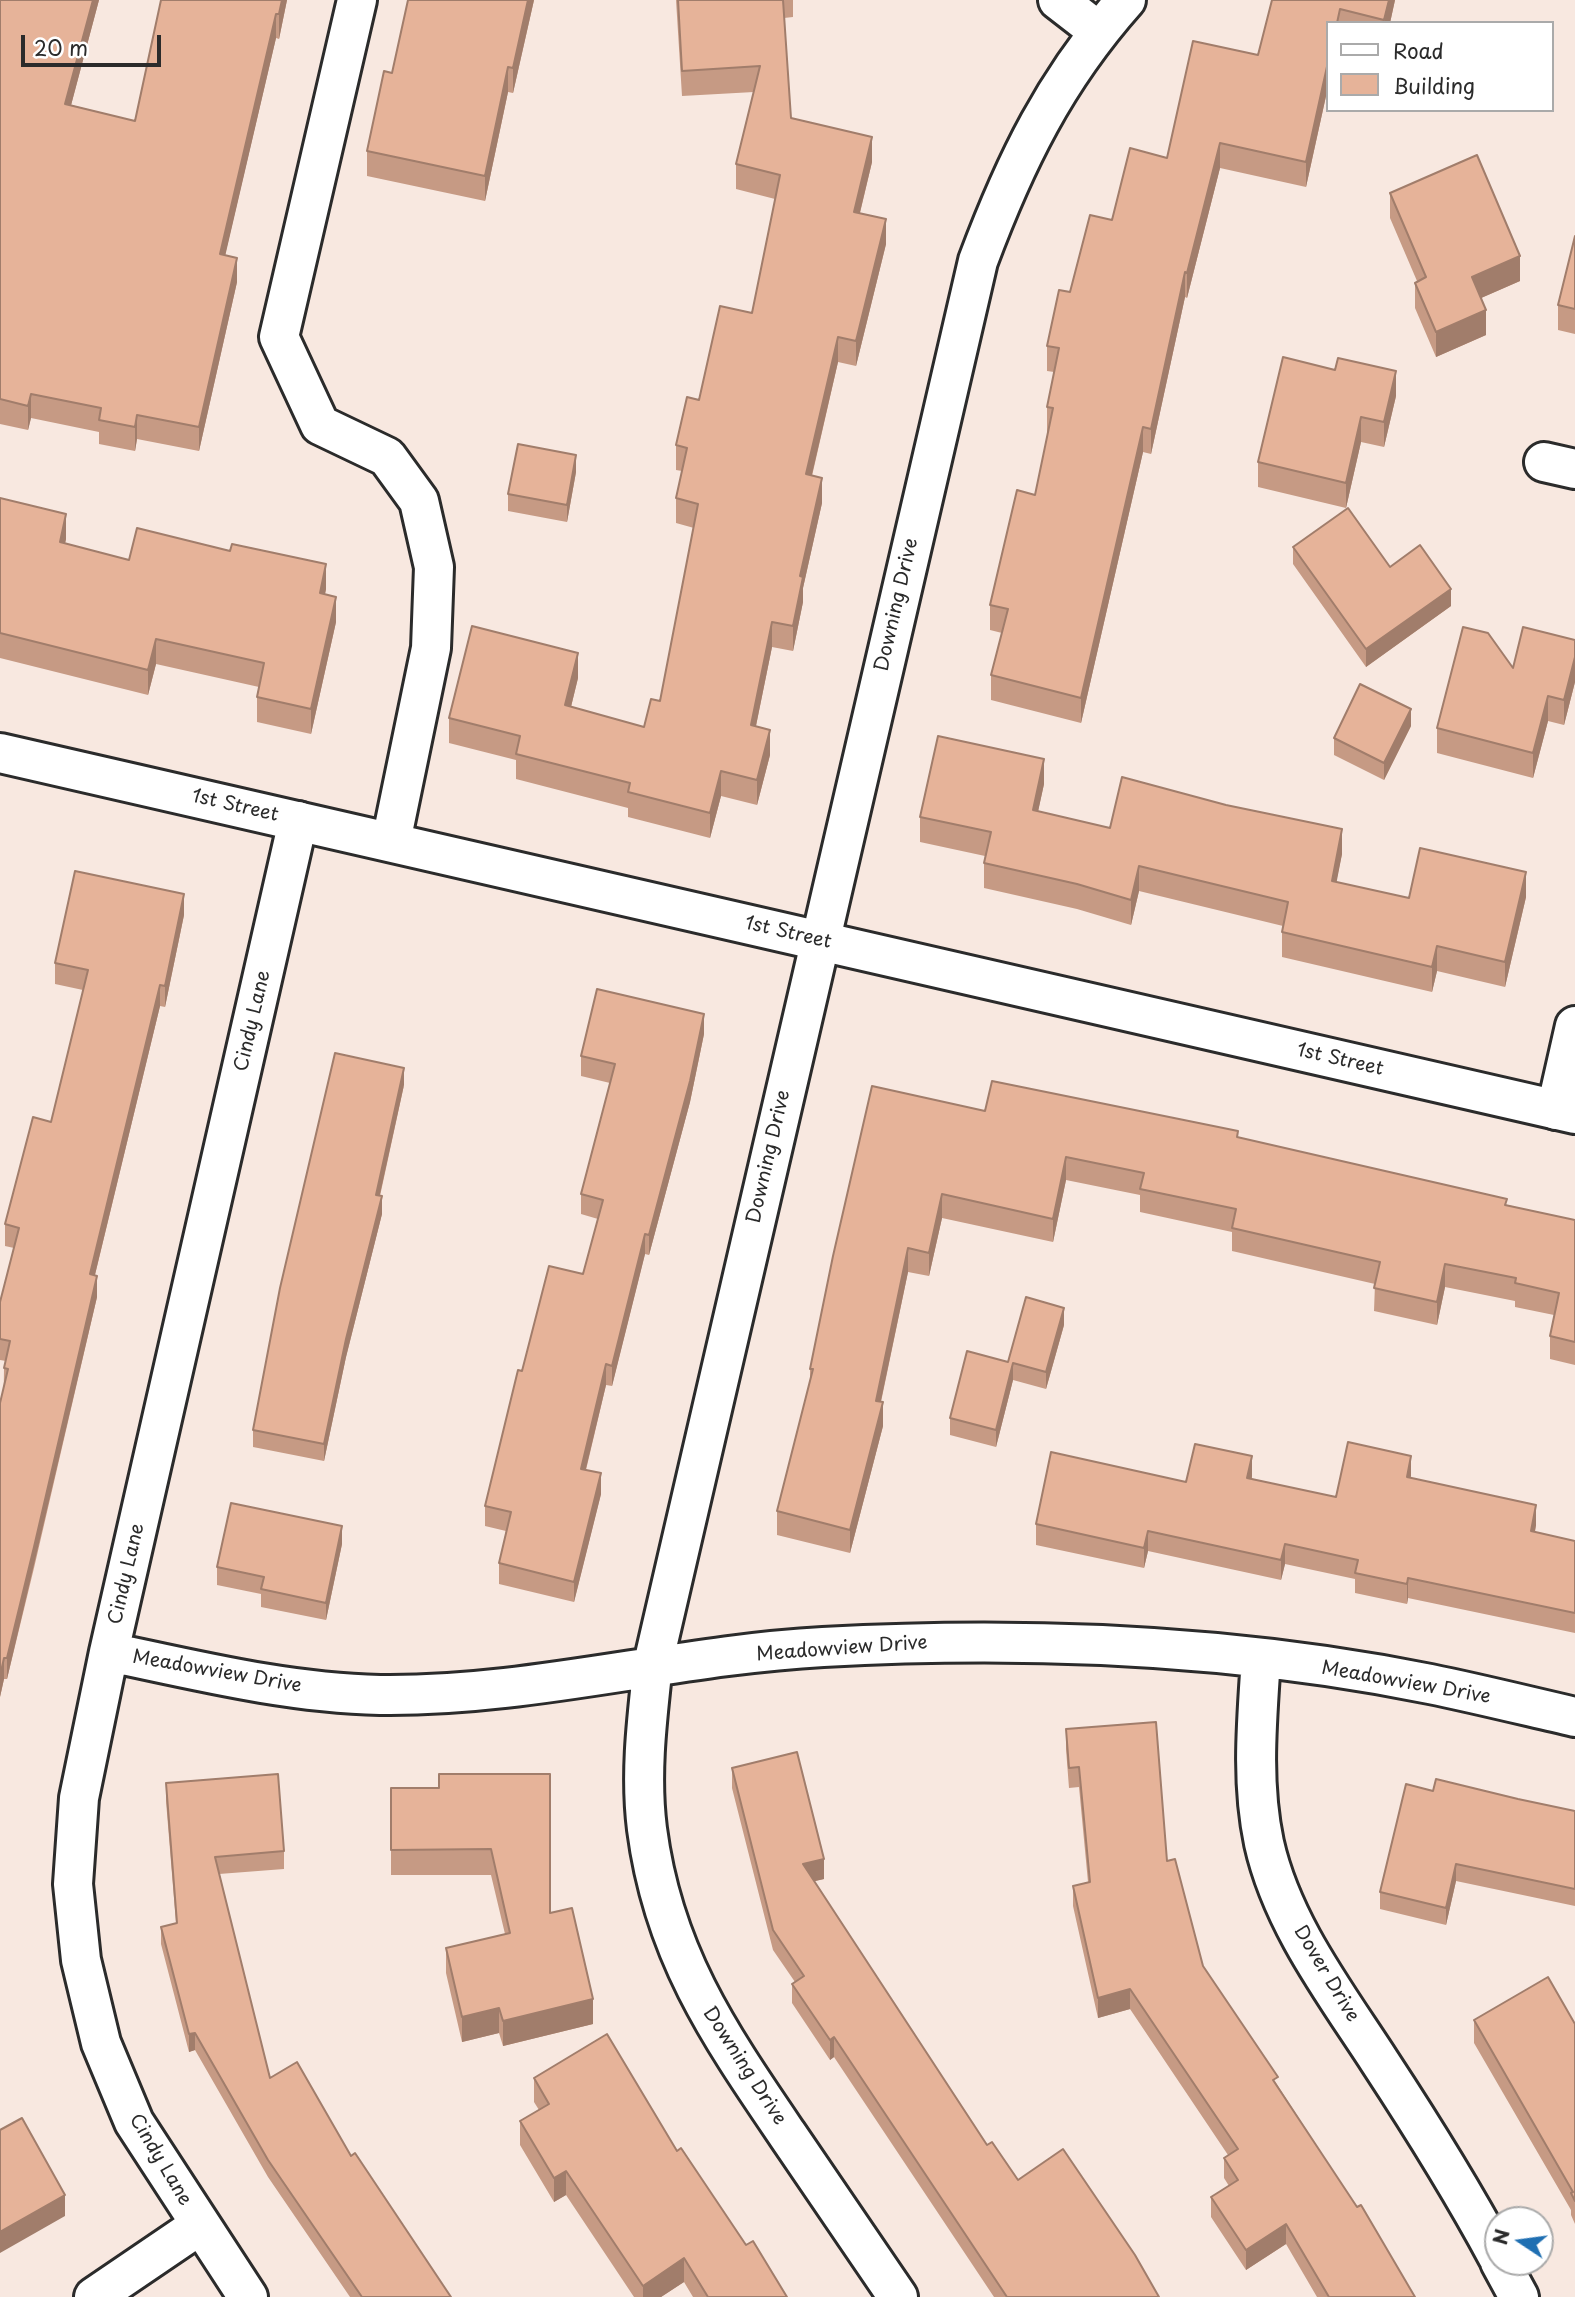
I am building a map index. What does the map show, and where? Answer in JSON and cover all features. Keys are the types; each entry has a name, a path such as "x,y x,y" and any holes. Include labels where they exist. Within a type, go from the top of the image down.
{"street":[{"path":"357,0 279,337 320,425 387,457 419,501 434,567 430,648 391,842"},
{"path":"1058,0 1098,32"},
{"name":"Downing Drive","path":"898,2297 718,2032 685,1968 664,1909 647,1829 643,1748 653,1664 978,261 1009,179 1050,102 1098,32 1126,0"},
{"name":"1st Street","path":"0,753 1565,1112"},
{"name":"Cindy Lane","path":"248,2297 134,2122 101,2043 80,1960 74,1884 79,1798 109,1652 298,821"},
{"path":"1565,1112 1575,1026"},
{"name":"Meadowview Drive","path":"109,1652 275,1687 380,1695 524,1684 653,1664 820,1647 982,1641 1145,1647 1261,1658 1428,1684 1575,1717"},
{"name":"Dover Drive","path":"1261,1658 1254,1763 1264,1843 1281,1894 1310,1955 1452,2172 1484,2231"},
{"path":"94,2297 200,2225"},
{"path":"1508,2276 1519,2297"}],"building":[{"path":"0,0 93,0 65,104 135,121 161,0 282,0 279,14 276,14 220,254 237,258 199,427 137,415 135,427 99,420 101,408 31,394 28,406 0,399"},
{"path":"408,0 528,0 513,68 508,67 485,176 367,151 384,71 392,73"},
{"path":"678,0 783,0 791,118 872,137 854,212 886,219 856,341 838,337 806,474 822,478 800,576 803,577 793,626 772,622 751,725 770,730 757,780 721,771 710,813 628,792 630,783 516,754 520,736 449,718 472,626 578,653 565,705 644,727 651,699 660,701 698,504 676,498 687,448 676,445 687,397 699,400 720,306 752,313 780,175 736,164 760,66 682,71"},
{"path":"1272,0 1389,0 1384,20 1340,9 1337,21 1326,21 1326,71 1306,162 1220,143 1187,273 1185,272 1151,429 1143,427 1081,698 991,675 1008,609 990,605 1017,490 1035,495 1053,408 1047,407 1059,348 1047,346 1059,290 1070,292 1090,215 1112,220 1130,148 1167,158 1193,41 1258,55"},
{"path":"1477,155 1520,256 1472,277 1486,310 1436,332 1415,283 1426,277 1390,193"},
{"path":"1575,236 1575,309 1558,305"},
{"path":"1283,357 1335,370 1338,358 1396,371 1384,422 1361,417 1346,483 1258,462"},
{"path":"518,444 576,455 567,505 508,494"},
{"path":"0,498 66,514 60,542 129,560 137,528 230,551 232,544 326,564 320,593 336,597 311,709 257,697 264,663 156,639 148,670 0,633"},
{"path":"1348,508 1390,567 1420,545 1451,589 1366,649 1293,547"},
{"path":"1463,627 1488,633 1513,668 1523,627 1575,640 1575,657 1564,700 1548,696 1533,753 1437,728"},
{"path":"1360,684 1411,709 1384,763 1334,738"},
{"path":"938,736 1044,759 1033,810 1110,828 1122,777 1226,805 1342,829 1332,881 1409,898 1420,848 1526,872 1505,962 1437,946 1432,967 1282,932 1288,902 1139,866 1131,900 1077,884 984,863 991,832 920,817"},
{"path":"75,871 184,894 165,986 160,985 90,1274 97,1276 34,1547 7,1658 4,1658 0,1676 0,1403 8,1369 4,1368 10,1341 0,1339 0,1302 19,1228 5,1224 33,1117 51,1122 88,970 55,963"},
{"path":"597,989 704,1014 690,1081 649,1235 645,1234 612,1366 606,1364 581,1469 601,1473 574,1582 499,1563 511,1512 485,1506 518,1370 522,1371 549,1266 583,1274 603,1200 581,1194 615,1064 581,1056"},
{"path":"335,1053 404,1068 376,1195 382,1196 346,1339 324,1444 253,1430 280,1288"},
{"path":"992,1081 1238,1131 1237,1137 1507,1199 1505,1205 1575,1220 1575,1342 1550,1336 1559,1293 1515,1283 1516,1278 1445,1264 1437,1302 1374,1288 1380,1262 1232,1228 1236,1209 1140,1189 1144,1173 1066,1157 1053,1219 942,1194 929,1253 908,1248 876,1401 883,1402 850,1530 777,1511 813,1369 810,1369 833,1256 872,1086 985,1111"},
{"path":"1026,1297 1064,1308 1046,1372 1013,1363 996,1430 950,1418 967,1351 1008,1362"},
{"path":"1348,1442 1411,1456 1407,1477 1536,1505 1531,1531 1575,1541 1575,1613 1408,1578 1407,1584 1355,1573 1358,1560 1285,1544 1281,1560 1148,1531 1144,1548 1036,1524 1051,1452 1186,1482 1195,1444 1252,1456 1247,1478 1336,1497"},
{"path":"231,1503 342,1526 326,1603 261,1589 264,1577 217,1567"},
{"path":"1156,1722 1167,1861 1175,1859 1203,1966 1278,2077 1273,2080 1357,2207 1361,2205 1415,2297 1329,2297 1286,2224 1246,2250 1211,2197 1238,2180 1224,2158 1238,2149 1130,1989 1098,1998 1073,1886 1090,1882 1079,1767 1069,1768 1066,1729"},
{"path":"797,1752 824,1859 803,1864 987,2145 992,2142 1018,2180 1063,2149 1135,2255 1159,2297 1007,2297 834,2037 830,2040 792,1984 804,1976 773,1930 732,1768"},
{"path":"278,1774 284,1851 215,1857 270,2078 297,2062 351,2156 355,2153 451,2297 362,2297 268,2160 195,2033 189,2034 161,1927 177,1923 166,1783"},
{"path":"439,1774 550,1774 550,1913 572,1908 593,1999 503,2021 499,2008 462,2017 446,1948 510,1933 491,1849 391,1850 391,1788 439,1788"},
{"path":"1436,1779 1575,1811 1575,1889 1456,1864 1446,1908 1380,1892 1406,1784 1433,1791"},
{"path":"1548,1977 1575,2024 1575,2201 1571,2193 1573,2192 1474,2020"},
{"path":"607,2034 677,2151 681,2148 746,2245 753,2241 787,2297 708,2297 684,2258 643,2286 566,2171 554,2178 520,2121 549,2104 534,2078"},
{"path":"22,2118 65,2195 0,2232 0,2130"}]}
